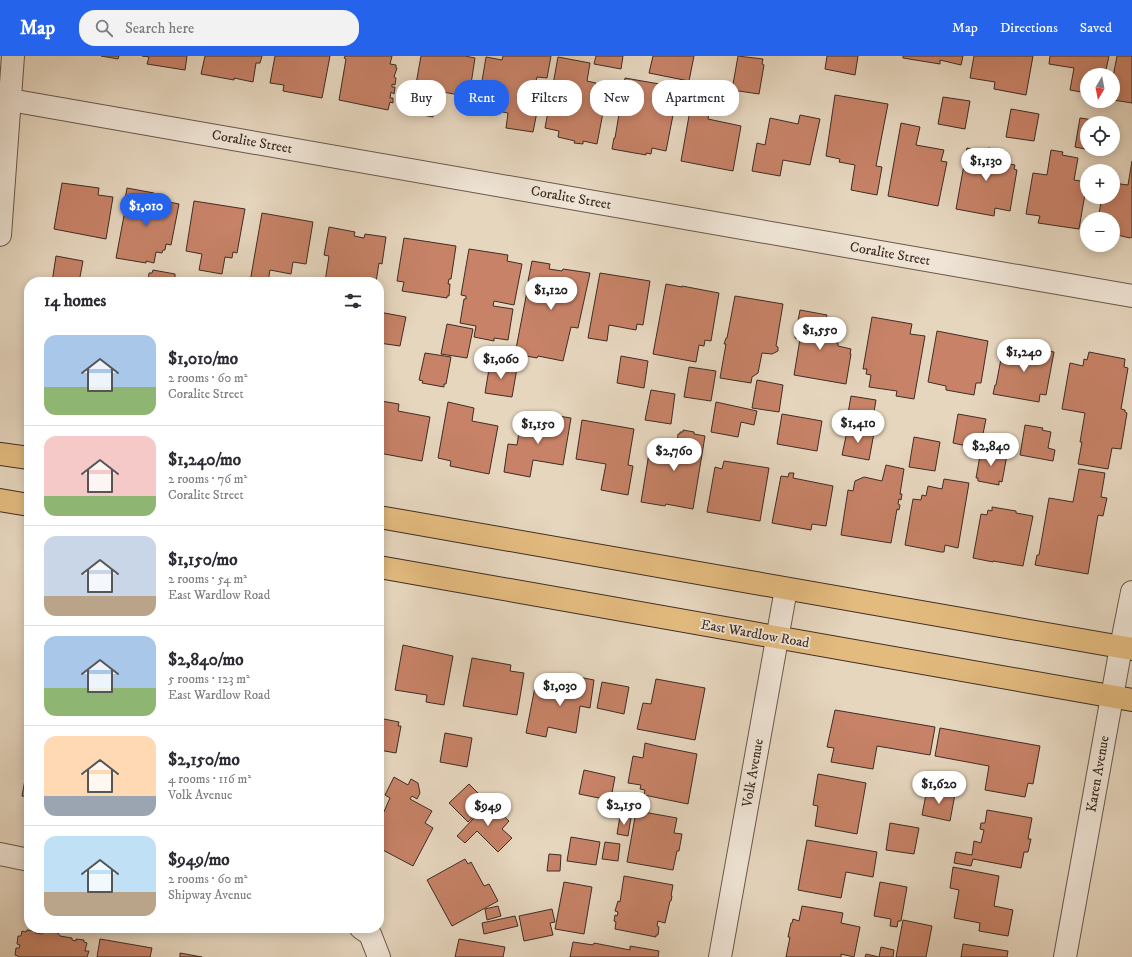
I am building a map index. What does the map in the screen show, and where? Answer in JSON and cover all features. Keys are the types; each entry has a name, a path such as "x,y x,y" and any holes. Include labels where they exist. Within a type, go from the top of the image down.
{"main road":[{"path":"0,454 24,457"},
{"path":"0,500 24,504"},
{"path":"384,518 1126,648"},
{"name":"East Wardlow Road","path":"384,568 1122,698"}],"street":[{"path":"0,235 13,56"},
{"name":"Coralite Street","path":"10,100 1132,296"},
{"name":"Volk Avenue","path":"720,957 786,589"},
{"name":"Karen Avenue","path":"1065,957 1122,698 1132,592"},
{"path":"0,854 24,859"},
{"path":"368,933 379,957"}],"building":[{"path":"101,56 119,56 118,59"},
{"path":"142,56 187,56 185,70 147,64 149,57"},
{"path":"205,56 262,56 260,63 256,63 253,82 201,74"},
{"path":"275,56 330,56 322,98 283,91 284,85 270,83"},
{"path":"345,56 392,56 390,64 396,65 397,68 394,77 396,78 395,85 392,84 392,87 395,87 394,94 391,92 390,98 393,98 393,103 390,102 388,110 339,100 346,59 344,58"},
{"path":"421,56 465,56 475,58 472,80 454,80 454,94 446,93 446,80 417,80"},
{"path":"503,56 551,56 547,78 537,77 536,80 517,80 517,116 536,116 533,132 506,128 508,116 509,116 509,80 482,80 486,57 502,60"},
{"path":"596,56 623,56 621,69 594,64"},
{"path":"653,56 694,56 689,80 649,73"},
{"path":"738,56 763,59 762,64 764,65 759,94 739,91 739,80 734,80"},
{"path":"827,56 858,56 855,75 825,69"},
{"path":"903,56 963,56 961,65 940,60 940,64 903,58"},
{"path":"974,56 1033,56 1026,95 994,89 995,82 970,78"},
{"path":"1050,56 1109,56 1106,68 1080,68 1080,92 1070,90 1074,68 1049,64"},
{"path":"1117,56 1132,56 1132,103 1120,101 1120,68 1115,68"},
{"path":"558,57 590,63 587,81 590,82 590,116 602,116 597,144 583,141 583,144 574,143 575,141 558,137 559,131 545,128 547,116 582,116 582,80 554,80"},
{"path":"625,78 636,80 625,80"},
{"path":"644,81 652,83 652,116 673,116 666,151 652,148 651,154 646,153 646,155 612,149 619,116 644,116"},
{"path":"835,95 888,104 876,166 882,167 877,195 851,190 855,165 839,162 840,159 826,156"},
{"path":"943,97 970,101 965,129 938,124"},
{"path":"1011,109 1039,114 1034,141 1006,137"},
{"path":"800,115 820,119 810,165 783,160 780,176 752,171 757,143 765,145 770,118 798,124"},
{"path":"689,116 709,116 708,119 741,126 733,171 681,161"},
{"path":"1080,118 1080,148 1075,147"},
{"path":"901,123 920,127 916,145 944,150 941,161 947,162 938,206 888,196"},
{"path":"967,148 988,152 988,148 1006,151 1004,163 1015,165 1014,169 1017,170 1010,211 995,208 994,216 956,209"},
{"path":"1051,150 1063,152 1062,155 1078,158 1074,180 1080,181 1080,204 1083,204 1082,212 1080,212 1079,229 1038,223 1040,216 1026,214 1033,173 1047,175"},
{"path":"1132,161 1132,237 1130,238 1120,236 1120,212 1099,212 1101,204 1120,204 1120,184 1128,185"},
{"path":"62,183 99,188 98,195 113,197 106,239 54,229"},
{"path":"127,188 154,193 153,196 159,197 159,200 179,204 171,245 166,244 165,250 163,250 162,253 156,252 154,263 116,258 127,200 125,199"},
{"path":"194,201 245,209 237,253 233,252 232,258 225,257 222,274 199,270 202,254 186,251"},
{"path":"262,213 313,222 306,264 293,262 291,274 270,270 269,277 251,277"},
{"path":"329,227 355,232 354,236 364,238 365,234 386,237 382,264 379,263 377,277 326,277 329,256 324,255"},
{"path":"404,238 456,246 451,279 449,279 448,284 450,284 449,296 447,296 447,298 402,291 404,282 397,281"},
{"path":"469,249 508,255 507,261 522,264 514,305 494,301 493,306 513,309 508,340 494,338 494,341 474,337 476,326 460,323 464,299 466,299 466,296 461,295"},
{"path":"56,256 83,261 80,277 53,277"},
{"path":"532,261 550,264 549,269 562,271 563,269 590,273 578,328 571,327 563,361 538,356 537,358 515,354"},
{"path":"153,270 175,274 175,277 149,277 149,273 152,273"},
{"path":"600,273 650,281 643,325 637,324 636,330 609,325 607,341 588,338"},
{"path":"666,284 719,293 711,341 705,340 704,346 699,345 696,362 653,354"},
{"path":"735,296 783,304 776,346 778,347 778,351 772,354 762,353 758,373 752,377 751,383 720,378 726,344 724,344 727,338"},
{"path":"800,310 827,315 822,340 838,343 838,346 851,349 846,384 794,375 800,339 795,338"},
{"path":"384,313 406,317 400,346 384,344"},
{"path":"872,317 912,324 910,334 925,336 914,399 896,396 897,391 869,387 871,375 866,374 867,369 863,369"},
{"path":"447,324 473,329 467,358 441,354"},
{"path":"937,331 988,341 981,383 976,383 974,395 946,390 946,386 928,382"},
{"path":"1004,343 1054,352 1046,395 1040,394 1039,402 993,394"},
{"path":"1089,352 1125,359 1124,367 1128,368 1121,409 1125,410 1127,413 1121,449 1112,448 1108,469 1078,464 1085,413 1062,409 1070,363 1083,366 1084,359 1087,360"},
{"path":"425,353 451,357 446,384 444,384 444,387 422,383 423,381 419,380"},
{"path":"621,356 648,361 644,388 617,383"},
{"path":"490,363 517,368 512,397 485,393"},
{"path":"689,367 716,371 711,401 684,397"},
{"path":"757,380 783,385 779,412 752,408"},
{"path":"651,390 675,394 671,424 645,420"},
{"path":"851,396 876,400 871,429 846,425"},
{"path":"384,402 399,404 398,411 430,417 422,461 384,454"},
{"path":"448,402 474,408 472,421 498,426 489,474 450,466 451,461 438,458"},
{"path":"716,402 757,411 754,425 741,422 738,437 711,432"},
{"path":"782,414 822,421 817,451 777,444"},
{"path":"958,414 986,419 980,449 953,443"},
{"path":"552,415 571,418 563,465 533,460 530,477 504,472 508,444 517,445 521,419 550,424"},
{"path":"582,420 634,429 628,465 633,466 628,495 601,490 606,464 576,459"},
{"path":"1025,425 1043,428 1042,430 1051,432 1048,448 1055,450 1053,461 1020,455"},
{"path":"848,427 874,433 869,460 842,455"},
{"path":"683,430 705,436 693,509 666,504 665,506 641,502 650,447 657,448 659,443 666,444 665,450 678,452 678,434 683,432"},
{"path":"914,437 940,442 935,471 909,467"},
{"path":"981,450 1007,455 1002,482 999,481 999,485 978,481 978,478 976,478"},
{"path":"724,461 769,468 760,521 707,512 715,467 722,469"},
{"path":"886,465 904,469 900,494 902,494 901,500 899,499 898,504 900,505 899,510 897,509 891,543 841,535 848,490 853,491 855,481 864,477 882,481"},
{"path":"1079,469 1105,473 1101,497 1107,498 1103,516 1098,515 1088,574 1035,565 1037,555 1039,555 1049,498 1073,502"},
{"path":"789,473 794,473 793,478 833,486 826,526 812,524 811,530 772,523 781,476 788,477"},
{"path":"944,479 969,483 958,548 945,545 944,552 941,552 905,545 913,499 921,500 922,495 926,496 928,486 942,489"},
{"path":"992,507 1016,511 1016,513 1033,516 1023,566 973,558 981,514 987,515 988,510 992,511"},
{"path":"403,645 453,656 444,705 426,702 427,695 395,690"},
{"path":"472,658 511,665 510,671 524,673 517,715 463,706"},
{"path":"568,675 594,680 590,708 580,706 576,733 548,727 546,737 526,733 535,687 565,693"},
{"path":"656,679 705,688 695,740 637,729 643,703 651,704"},
{"path":"602,682 629,687 624,714 597,708"},
{"path":"835,710 935,727 930,755 877,746 873,769 831,762 834,748 827,747"},
{"path":"384,719 399,722 398,726 401,726 396,753 384,751"},
{"path":"940,728 1040,746 1033,784 1028,783 1025,797 985,790 989,766 935,756"},
{"path":"445,733 472,738 467,767 440,762"},
{"path":"645,743 697,754 688,804 644,795 645,790 640,789 641,785 628,783 633,756 643,758"},
{"path":"584,770 615,777 611,798 609,798 609,800 579,794"},
{"path":"818,774 866,783 857,834 815,826 818,806 813,805"},
{"path":"394,777 408,785 411,779 418,783 420,793 417,799 412,796 410,799 432,811 425,823 433,828 413,866 384,851 384,812 390,798 385,795"},
{"path":"469,784 488,803 468,822 449,803"},
{"path":"24,785 24,796 22,796"},
{"path":"927,789 955,794 950,821 922,815"},
{"path":"497,799 503,804 497,810 509,821 502,829 512,838 498,852 477,831 465,843 457,836 489,802 492,805"},
{"path":"632,810 677,818 674,833 682,834 679,851 677,851 673,870 627,862 635,817 631,816"},
{"path":"987,810 1032,818 1028,839 1031,839 1028,852 1024,852 1021,868 973,859 971,866 954,863 956,852 972,855 974,841 981,843 984,830 980,829 981,823 985,823"},
{"path":"620,816 631,818 628,836 617,834"},
{"path":"890,823 919,828 914,854 886,850"},
{"path":"571,837 600,842 596,865 567,861"},
{"path":"807,840 877,852 873,877 846,872 841,898 798,890"},
{"path":"605,842 620,844 618,861 602,859"},
{"path":"549,854 561,855 560,871 547,871"},
{"path":"465,859 468,864 471,862 484,886 489,884 498,901 452,926 427,880"},
{"path":"953,867 999,876 994,906 1013,910 1008,936 979,931 980,923 954,918 959,890 950,888"},
{"path":"624,876 673,885 671,901 665,923 658,921 658,935 656,935 656,937 615,929 615,915 617,916 618,912 615,911 618,901 620,902"},
{"path":"564,882 592,887 584,934 555,929"},
{"path":"880,882 907,887 901,921 898,921 897,927 890,926 891,919 874,916"},
{"path":"498,906 501,916 487,920 485,909"},
{"path":"802,906 843,913 841,923 860,927 854,957 841,954 841,957 786,957 791,923 793,919 799,921"},
{"path":"552,909 555,922 550,923 553,935 524,941 519,916"},
{"path":"515,916 518,926 484,934 482,923"},
{"path":"903,920 932,926 926,957 896,957"},
{"path":"22,931 24,933 42,934 58,933 60,936 72,938 72,940 84,940 84,942 87,943 85,951 89,951 87,957 18,957 15,955 16,948 19,948 20,945 17,944 18,936 21,936"},
{"path":"100,939 152,948 150,957 97,957"},
{"path":"459,939 505,947 503,957 455,957"},
{"path":"573,942 593,945 594,943 630,950 630,946 659,951 658,957 570,957"},
{"path":"963,944 1008,951 1007,957 961,957"},
{"path":"881,947 894,950 893,957 879,957"},
{"path":"180,953 202,957 180,957"},
{"path":"866,954 879,957 865,957"}]}
